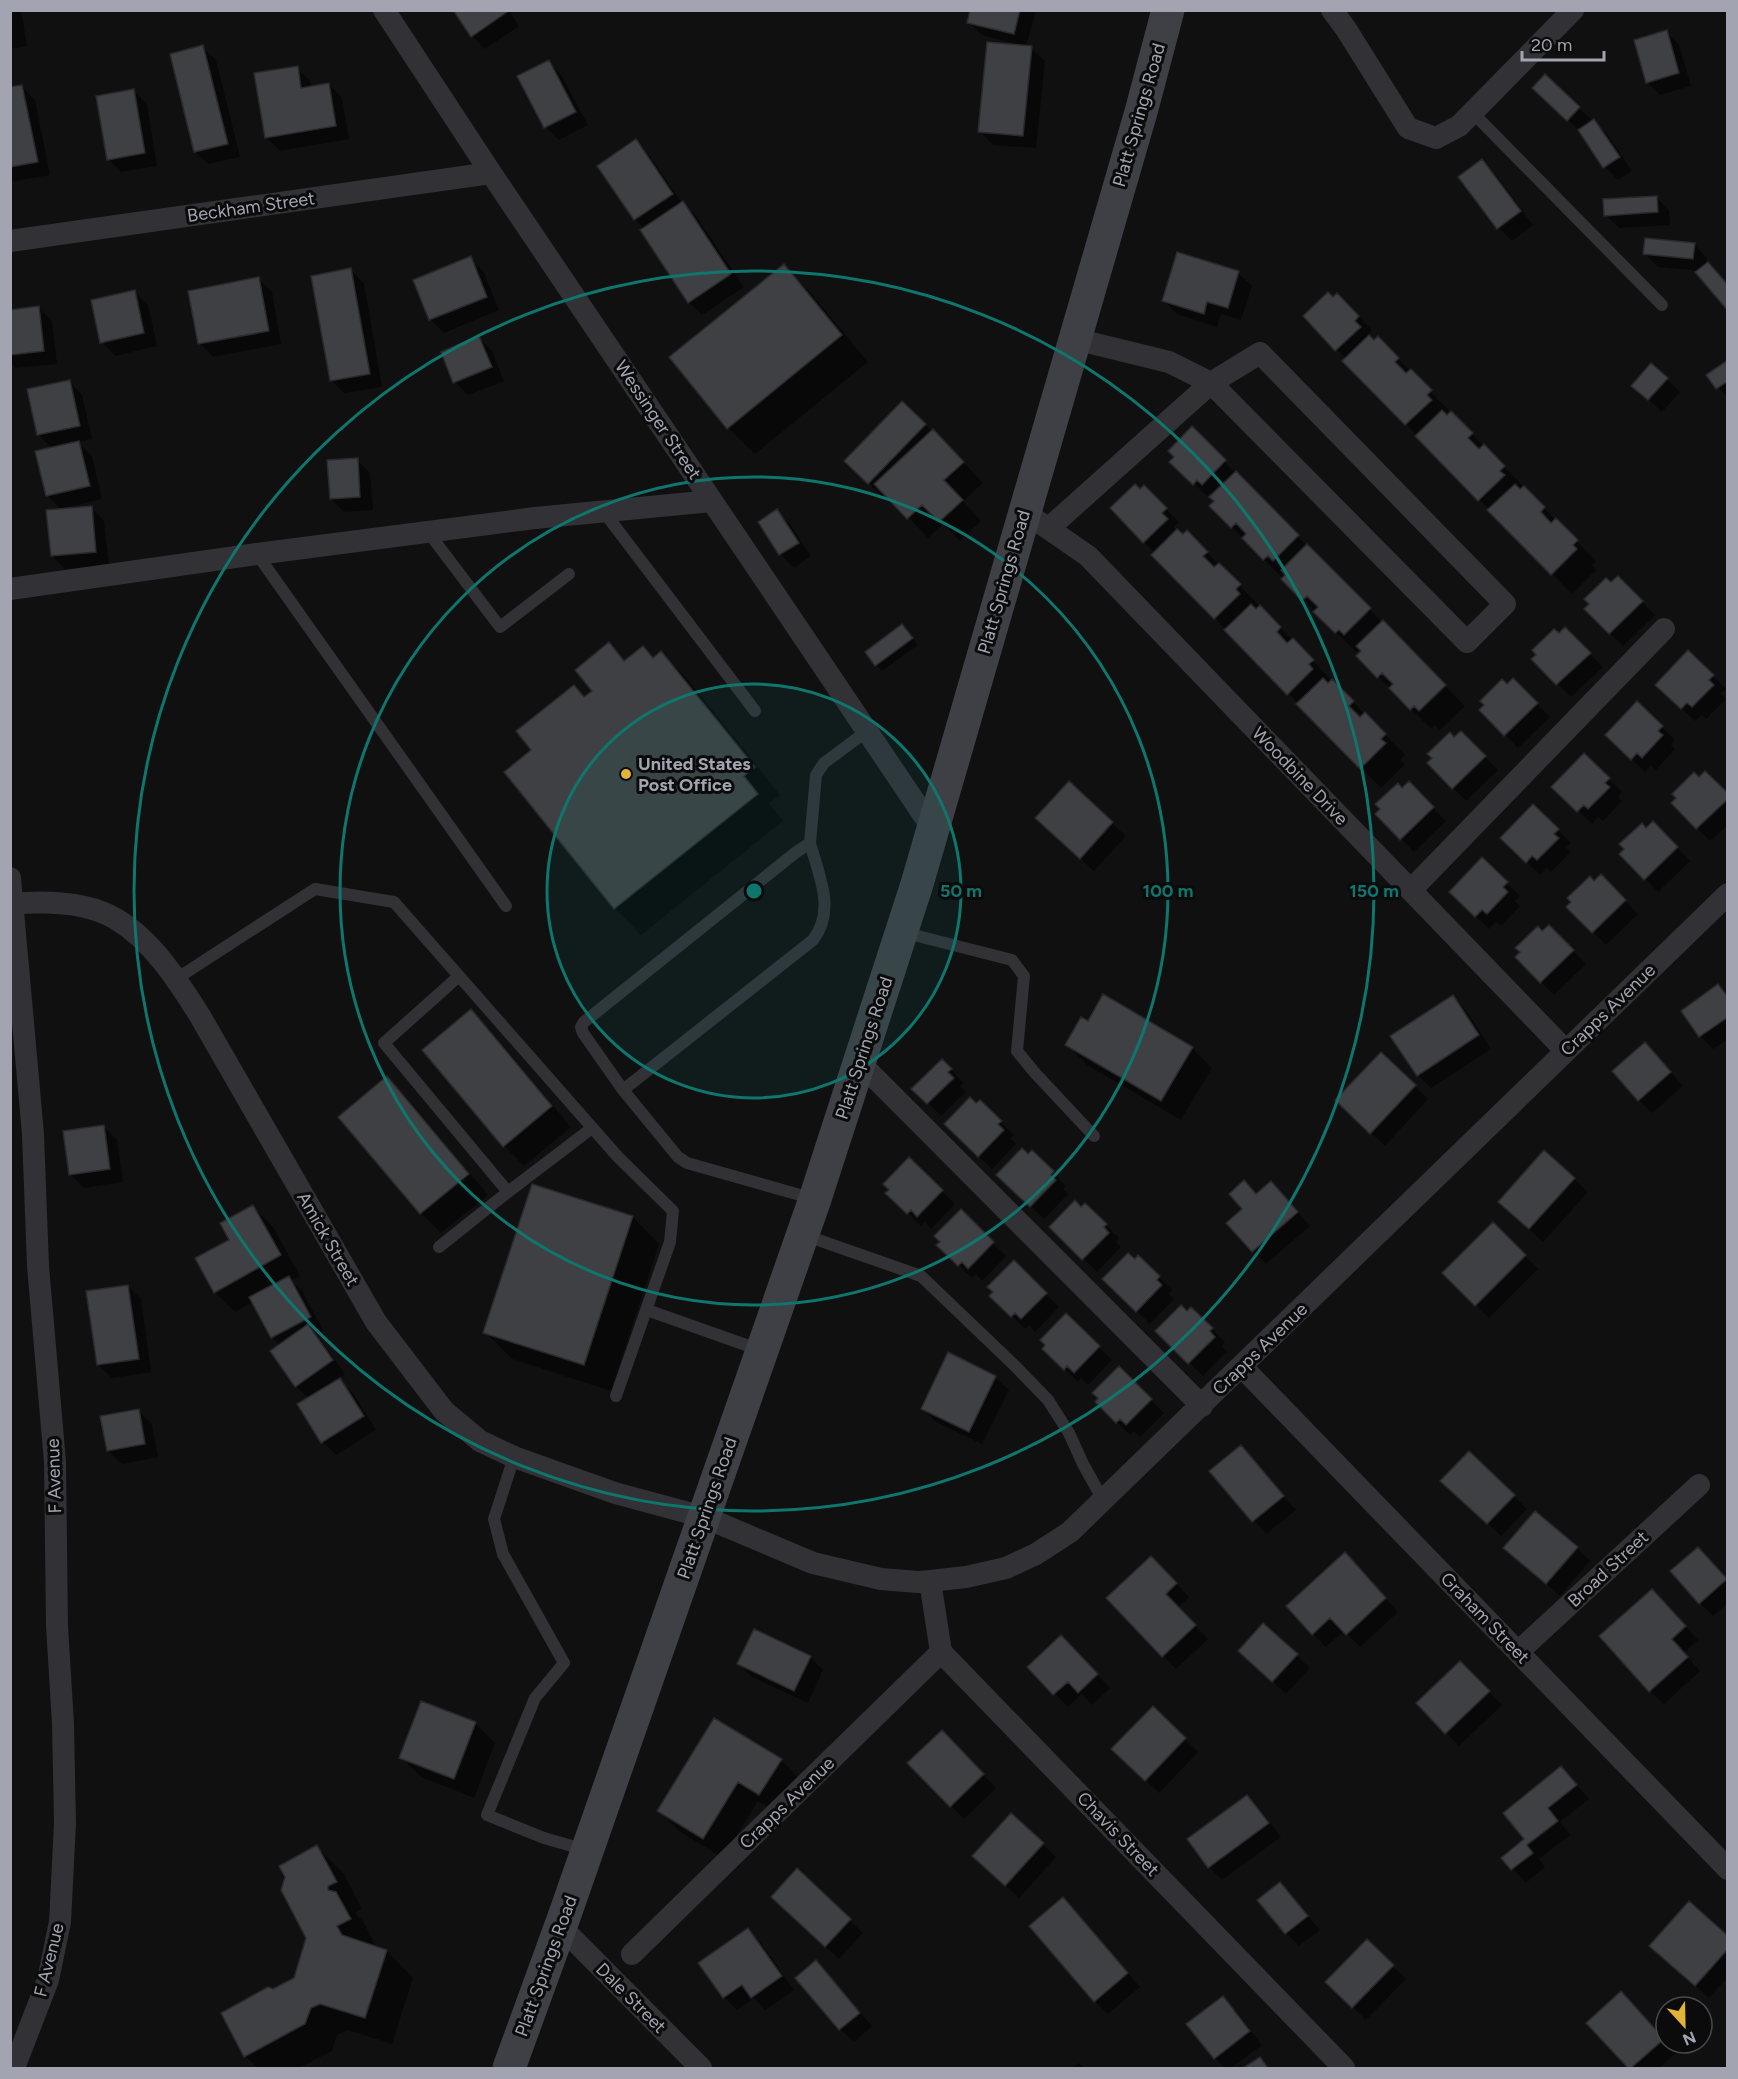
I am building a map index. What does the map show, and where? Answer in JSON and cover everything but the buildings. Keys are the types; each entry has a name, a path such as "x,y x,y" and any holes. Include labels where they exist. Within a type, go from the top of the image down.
{"main road":[{"name":"Platt Springs Road","path":"508,2068 561,1927 815,1199 933,829 1037,520 1075,339 1168,10"}],"street":[{"name":"Wessinger Street","path":"384,10 491,173 933,829"},
{"path":"1332,10 1407,128 1436,138 1459,126 1573,10"},
{"name":"Beckham Street","path":"10,241 491,173"},
{"path":"1037,520 1211,383 1260,352 1504,604 1467,642 1211,383 1169,362 1075,339"},
{"path":"10,589 535,518 712,501"},
{"name":"Woodbine Drive","path":"1037,520 1088,556 1566,1051"},
{"path":"1411,890 1664,628"},
{"name":"F Avenue","path":"10,878 33,1134 38,1266 55,1462 57,1626 63,1724 65,1823 60,1922 48,1980 14,2068"},
{"name":"Amick Street","path":"12,904 84,907 115,918 141,938 176,979 376,1322 444,1411 480,1441 514,1457 615,1493 704,1517"},
{"name":"Crapps Avenue","path":"704,1517 813,1563 881,1579 918,1582 966,1577 1006,1568 1036,1554 1070,1532 1202,1406 1427,1184 1725,904"},
{"path":"859,1062 1202,1406"},
{"name":"Graham Street","path":"1242,1367 1728,1869"},
{"name":"Broad Street","path":"1518,1652 1699,1485"},
{"path":"930,1581 941,1652"},
{"name":"Crapps Avenue","path":"632,1954 941,1652"},
{"name":"Chavis Street","path":"941,1652 1344,2068"},
{"name":"Dale Street","path":"561,1927 701,2068"}],"lane":[{"path":"1472,112 1662,305"},
{"path":"604,512 755,711"},
{"path":"428,532 500,627 569,574"},
{"path":"257,554 506,906"},
{"path":"623,1090 813,940 821,930 825,916 825,902 810,843 816,775 824,763 867,731"},
{"path":"810,843 584,1022 581,1027 623,1090 678,1156 687,1163 815,1199"},
{"path":"176,979 315,889 394,902 618,1157 673,1211 670,1242 616,1396"},
{"path":"901,931 1012,960 1024,976 1017,1050 1035,1073 1094,1136"},
{"path":"459,976 384,1043 508,1192"},
{"path":"439,1247 592,1128"},
{"path":"802,1234 921,1276 1048,1400 1069,1433 1103,1500"},
{"path":"647,1310 762,1351"},
{"path":"514,1457 494,1519 502,1554 564,1663 535,1698 487,1815 544,1838 588,1850"}],"place":[{"name":"United States Post Office","path":"626,774"}]}
